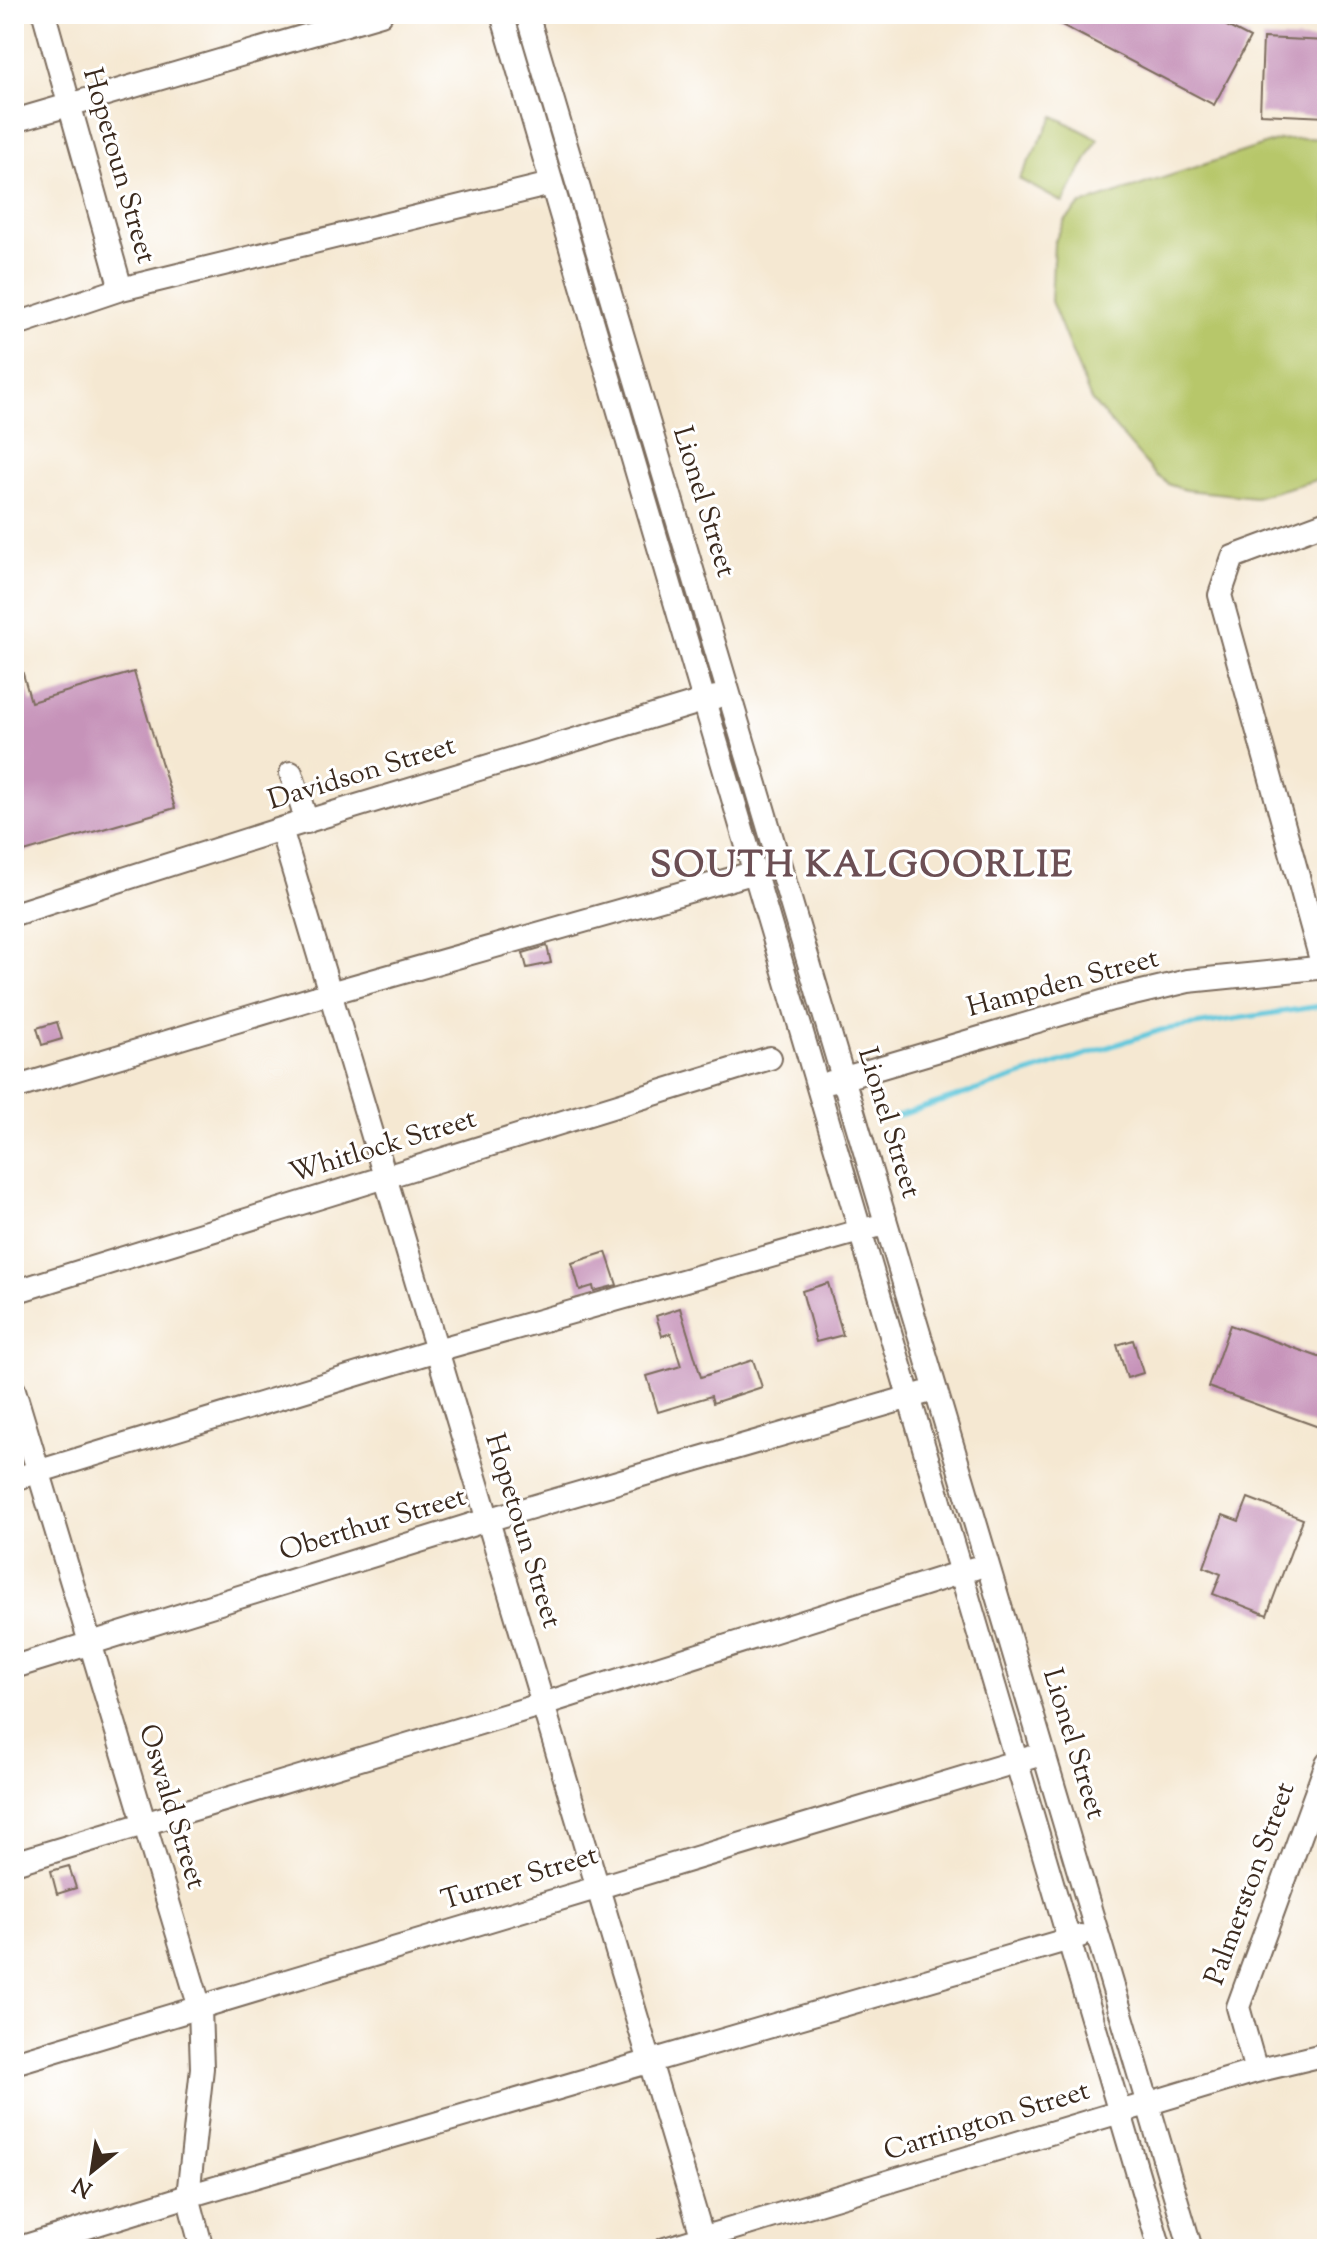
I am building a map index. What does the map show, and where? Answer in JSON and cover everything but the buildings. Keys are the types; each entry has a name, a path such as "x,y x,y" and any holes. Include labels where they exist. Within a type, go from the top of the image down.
{"street":[{"name":"Hopetoun Street","path":"44,14 121,289"},
{"path":"14,121 381,14"},
{"name":"Lionel Street","path":"502,14 1160,2249"},
{"name":"Lionel Street","path":"527,14 1191,2249"},
{"path":"14,325 121,289 551,184"},
{"path":"1325,967 1220,595 1233,557 1327,522"},
{"name":"Davidson Street","path":"14,914 281,829 729,694"},
{"path":"291,773 307,822"},
{"name":"Hopetoun Street","path":"281,829 704,2244"},
{"path":"14,1088 330,993 756,872"},
{"name":"Hampden Street","path":"819,1086 1127,995 1188,981 1325,967"},
{"name":"Whitlock Street","path":"14,1292 770,1058"},
{"path":"14,1479 437,1350 886,1223"},
{"name":"Oswald Street","path":"14,1390 200,2008 202,2068 188,2196 202,2249"},
{"name":"Oberthur Street","path":"14,1667 487,1520 936,1390"},
{"path":"14,1863 543,1704 988,1564"},
{"name":"Turner Street","path":"14,2063 1044,1754"},
{"name":"Palmerston Street","path":"1256,2071 1238,2007 1327,1763"},
{"path":"16,2249 1097,1931"},
{"name":"Carrington Street","path":"665,2249 704,2244 1256,2071 1327,2054"}],"green space":[{"path":"1054,116 1098,139 1063,203 1019,179"},
{"path":"1327,139 1327,477 1255,497 1186,490 1170,485 1156,475 1091,400 1051,301 1054,243 1064,222 1080,205 1279,140"}],"waterway":[{"path":"894,1117 1161,1030 1327,1005"}],"district":[{"name":"SOUTH KALGOORLIE","path":"862,867"}]}
